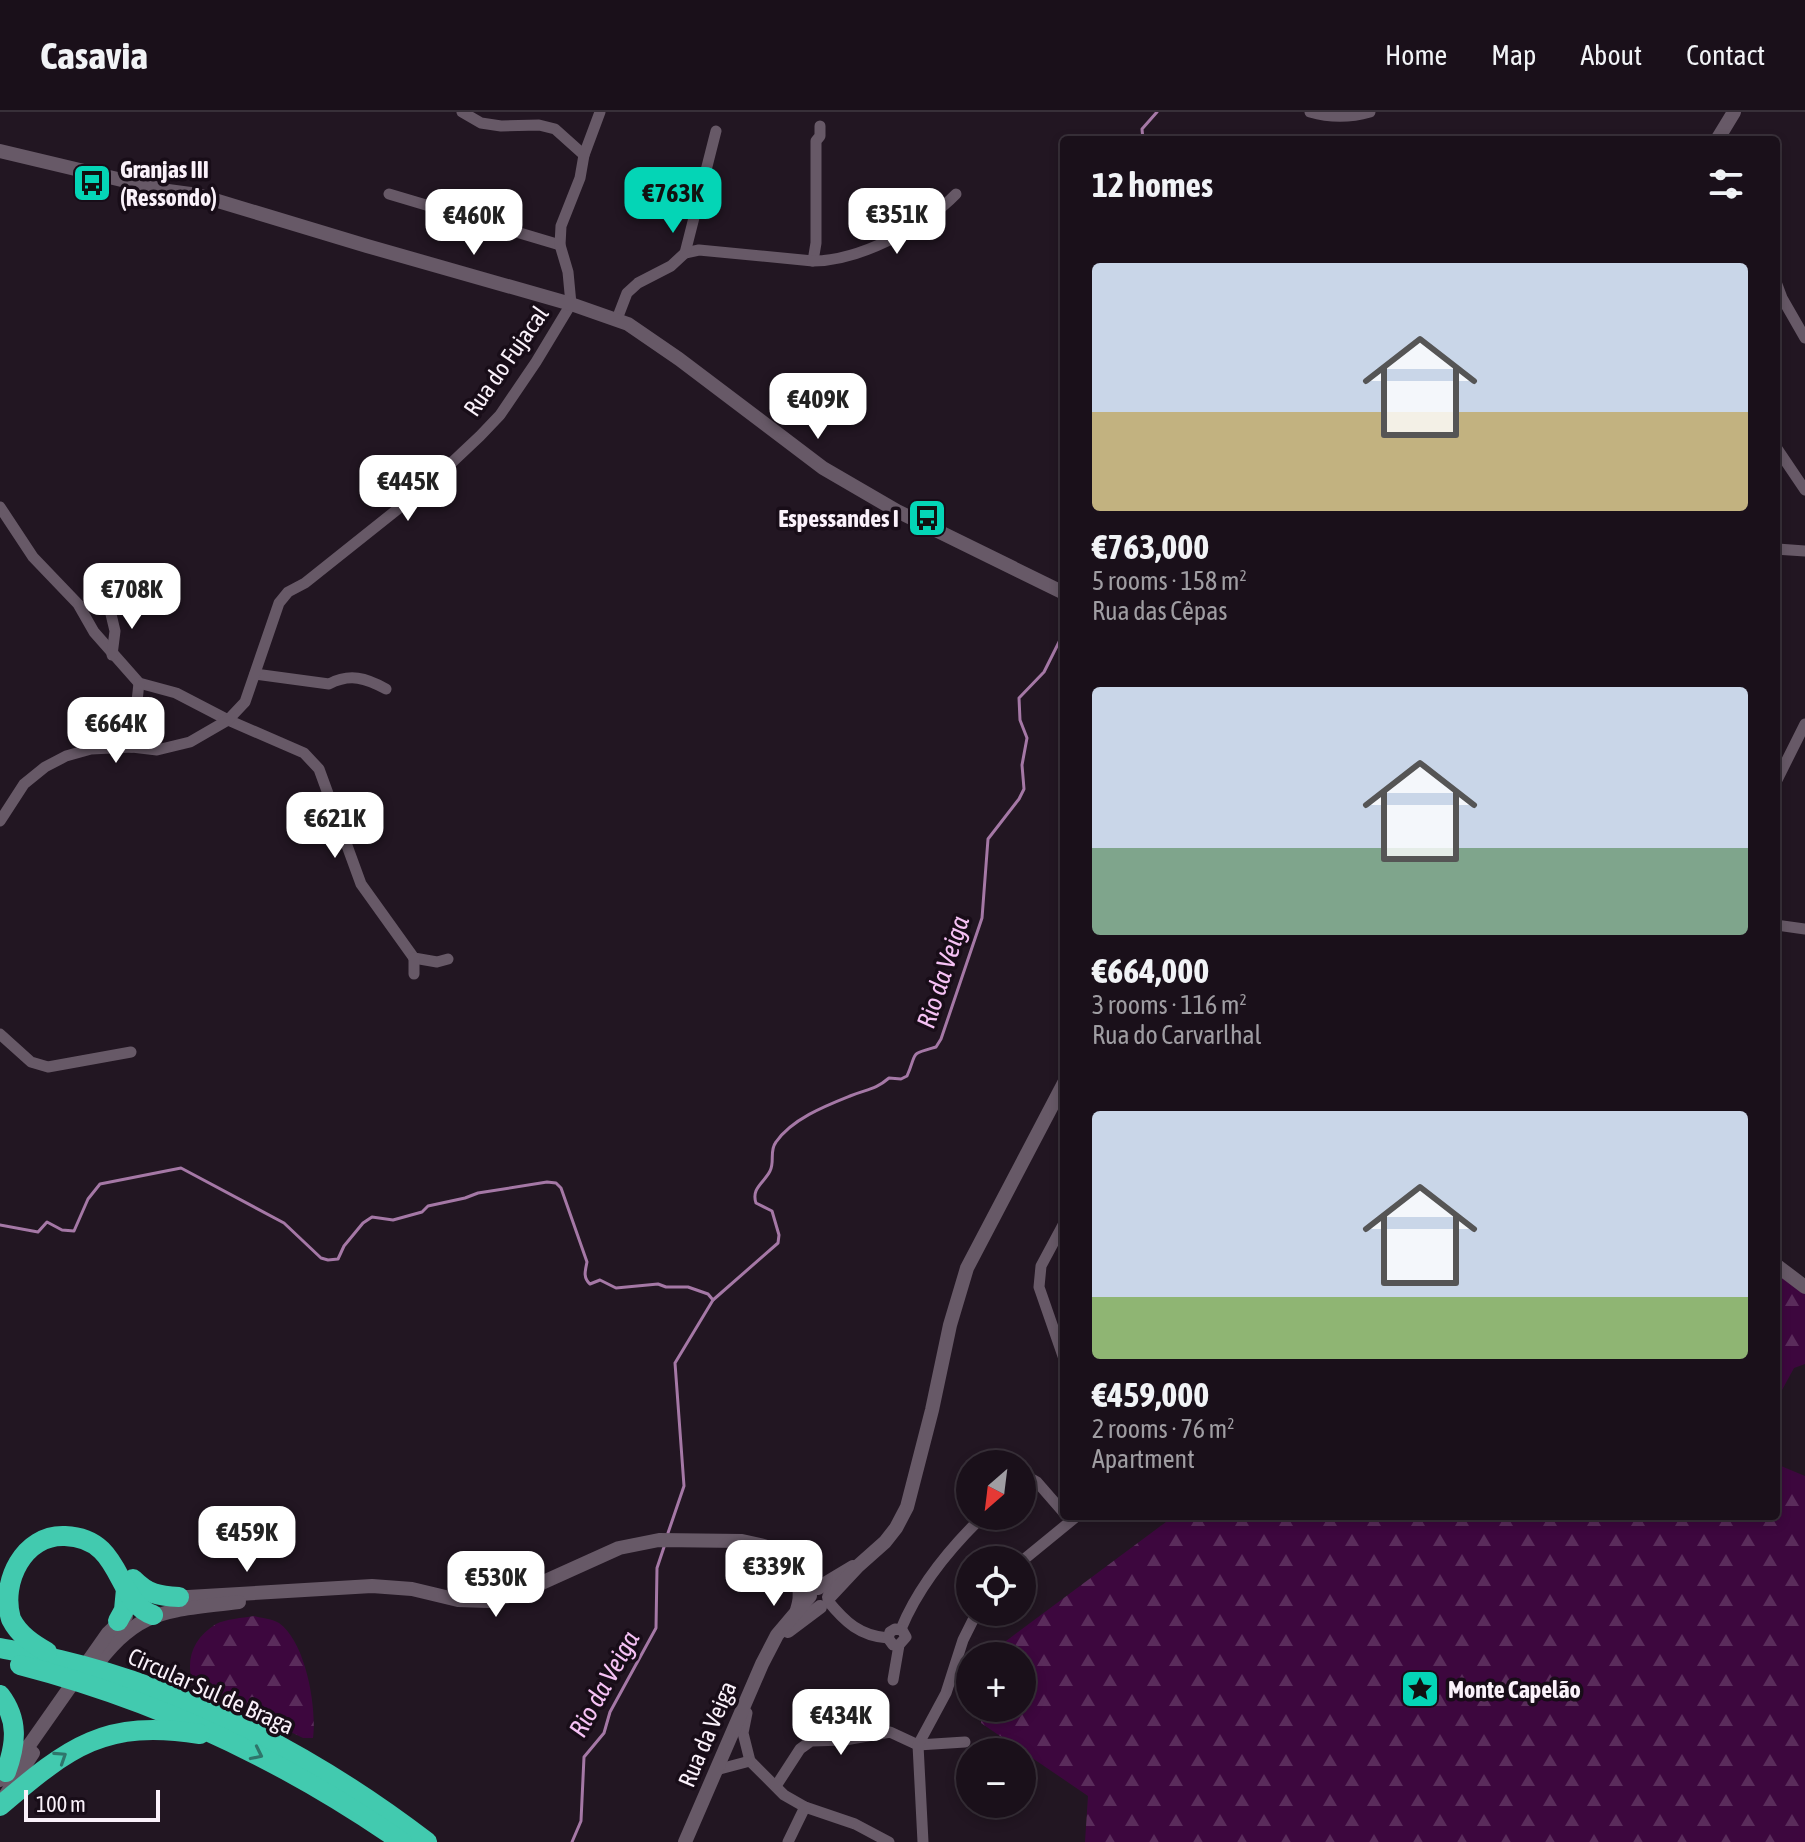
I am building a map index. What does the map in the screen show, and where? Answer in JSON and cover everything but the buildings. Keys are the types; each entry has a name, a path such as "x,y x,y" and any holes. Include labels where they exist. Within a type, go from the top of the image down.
{"highway":[{"path":"0,1559 33,1534 45,1529 72,1527 107,1542 124,1562 130,1584"},
{"path":"57,1667 12,1621 6,1600 6,1589 17,1559 44,1539 79,1538 102,1550 140,1593 136,1617"},
{"path":"130,1584 154,1595 179,1597"},
{"name":"Circular Sul de Braga","path":"0,1648 220,1718 294,1764 402,1842"},
{"name":"Circular Sul de Braga","path":"0,1660 57,1667"},
{"name":"Circular Sul de Braga","path":"114,1684 224,1738 294,1764 361,1796 427,1842"},
{"path":"0,1695 8,1706 15,1728 13,1752 3,1776"},
{"path":"0,1804 72,1749 103,1736 157,1729 224,1738"}],"main road":[{"path":"1719,136 1734,112"},
{"path":"0,151 168,191 198,195 617,319 679,359 823,468 897,511 1060,591"},
{"path":"819,1597 885,1542 907,1507 950,1325 967,1268 1060,1091"},
{"path":"1780,1268 1805,1287"},
{"path":"3,1776 136,1617 179,1597 372,1586 412,1589 458,1600 489,1601 517,1594 619,1548 659,1540 742,1541 764,1546 786,1557 819,1597"},
{"path":"800,1576 835,1576 858,1566"},
{"path":"797,1610 801,1598 800,1576"},
{"path":"819,1597 835,1576"},
{"path":"0,1804 99,1661 136,1617 318,1590"},
{"name":"Rua da Veiga","path":"685,1842 772,1644 797,1610 819,1597"},
{"name":"Rua da Veiga","path":"772,1644 819,1597"}],"street":[{"path":"462,112 481,123 539,125 555,129 584,155"},
{"path":"571,304 568,272 560,245 561,226 580,178 584,155 600,112"},
{"path":"1310,112 1336,117 1354,117 1370,112"},
{"path":"813,261 816,243 816,141 820,136 820,126"},
{"path":"685,253 716,131"},
{"path":"389,194 560,245"},
{"path":"617,319 627,293 638,283 671,266 685,253 699,250 828,261 885,243 931,216 956,194"},
{"path":"1780,289 1801,323 1805,338"},
{"name":"Rua do Fujacal","path":"228,720 245,702 279,603 288,592 305,583 428,485 480,436 500,415 571,304"},
{"path":"1780,453 1805,490"},
{"path":"0,507 33,557 78,604 94,632 139,683 176,693 313,760 361,884 414,958 414,974"},
{"path":"1780,549 1805,551"},
{"path":"110,610 115,631 112,655"},
{"path":"255,674 329,684 355,677 386,689"},
{"path":"132,747 139,683"},
{"path":"0,821 24,784 45,767 66,756 91,749 132,747 157,750 190,742 228,720"},
{"path":"1780,774 1805,724"},
{"path":"1780,926 1805,929"},
{"path":"414,958 437,962 448,959"},
{"path":"0,1034 31,1062 48,1067 131,1052"},
{"path":"1060,1230 1041,1266 1039,1287 1060,1347"},
{"path":"1036,1481 1060,1506"},
{"path":"1036,1548 1066,1520"},
{"path":"901,1629 911,1604 945,1554 969,1530"},
{"path":"819,1597 847,1624 871,1636 888,1638 893,1645 905,1640 901,1629"},
{"path":"923,1842 918,1745 946,1693 970,1626"},
{"path":"888,1638 892,1630 901,1629"},
{"path":"893,1680 899,1645"},
{"path":"742,1708 747,1713 743,1733 750,1761 784,1795 805,1807 855,1824 889,1842"},
{"path":"776,1786 800,1749 811,1741 845,1740 890,1732 918,1745 956,1743"},
{"path":"716,1770 750,1761"},
{"path":"788,1842 805,1807"}],"green space":[{"path":"1780,1275 1805,1292 1805,1364 1794,1368 1780,1394"},
{"path":"1780,1466 1805,1476 1805,1842 1085,1842 1088,1796 1036,1761 1036,1738 1003,1738 981,1723 1036,1722 1036,1642 1005,1642 1026,1626 1036,1626 1036,1619 1169,1520 1780,1520"},
{"path":"254,1616 279,1623 296,1645 308,1676 313,1738 303,1738 193,1684 191,1658 202,1636 220,1622"}],"waterway":[{"name":"Rio da Veiga","path":"1143,136 1142,129 1157,112"},
{"name":"Rio da Veiga","path":"668,1533 684,1486 675,1363 713,1300 778,1243 779,1235 772,1211 756,1203 755,1198 757,1189 771,1168 776,1142 800,1120 820,1109 875,1087 889,1078 907,1076 915,1055 936,1047 941,1039 982,918 988,839 1024,789 1022,765 1027,738 1020,720 1019,698 1044,672 1060,640"},
{"path":"0,1225 38,1232 47,1222 62,1230 74,1231 88,1199 100,1184 181,1168 284,1223 321,1258 328,1260 338,1259 344,1246 372,1217 393,1220 422,1212 428,1206 478,1193 547,1182 556,1183 561,1188 587,1262 585,1277 590,1284 600,1280 616,1288 658,1284 688,1287 708,1294 713,1300"},
{"name":"Rio da Veiga","path":"572,1842 581,1821 584,1757 604,1733 610,1712 656,1628 657,1568 665,1544"}],"place":[{"name":"Granjas III (Ressondo)","path":"92,183"},
{"name":"Espessandes I","path":"927,518"},
{"name":"Monte Capelão","path":"1420,1689"}]}
